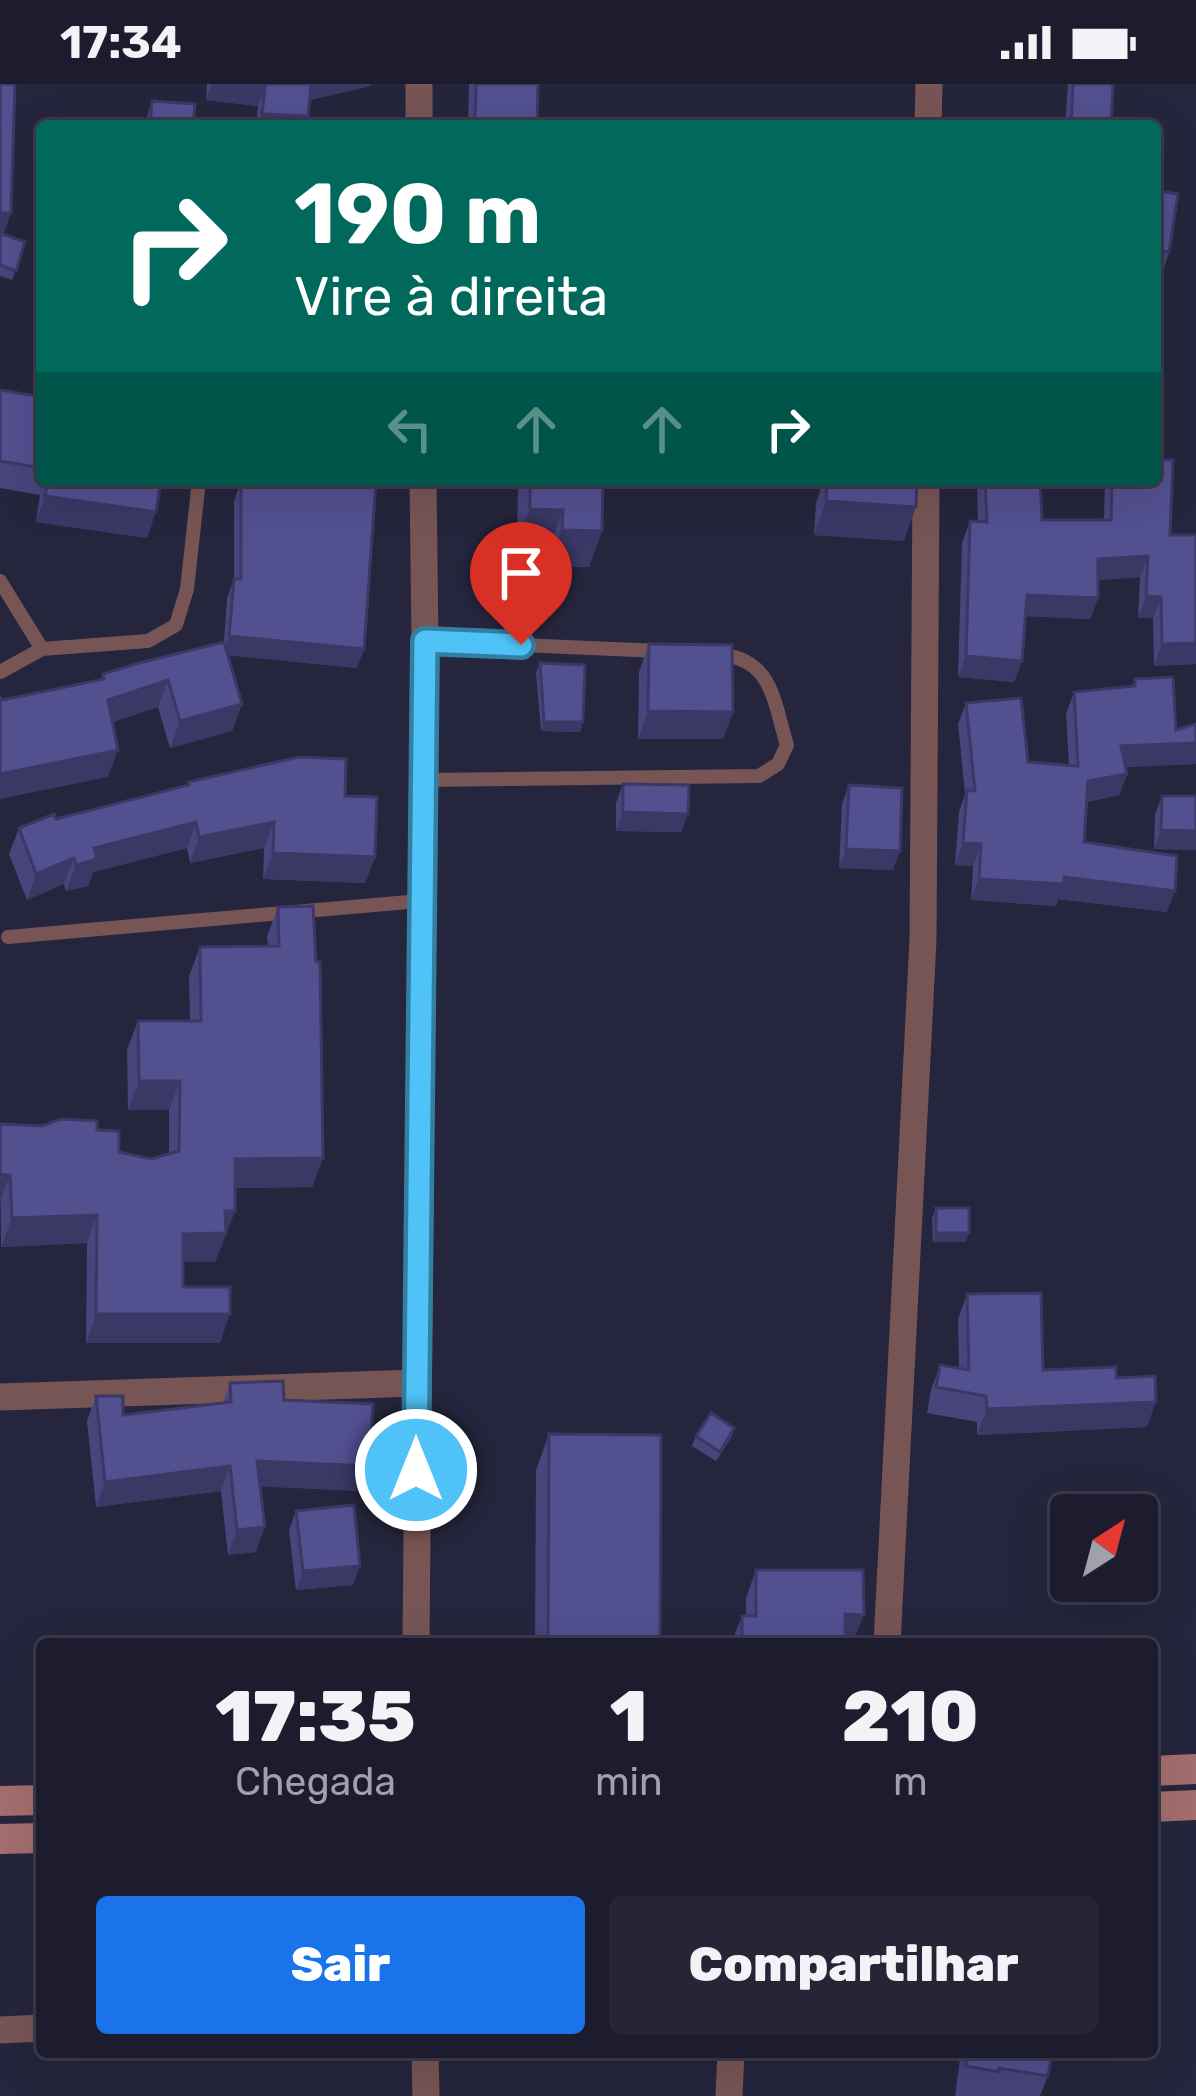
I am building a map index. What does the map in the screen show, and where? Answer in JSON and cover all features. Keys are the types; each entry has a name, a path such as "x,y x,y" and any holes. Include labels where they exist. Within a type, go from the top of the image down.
{"street":[{"path":"419,84 419,120"},
{"path":"928,120 929,84"},
{"path":"416,1638 423,486"},
{"path":"887,1638 923,940 926,486"},
{"path":"0,1397 416,1383"},
{"path":"1158,1771 1196,1768"},
{"path":"0,1801 36,1800"},
{"path":"1158,1807 1196,1805"},
{"path":"0,1839 36,1838"},
{"path":"0,2030 36,2027"},
{"path":"425,2058 426,2096"},
{"path":"729,2096 731,2058"}],"lane":[{"path":"0,671 42,650 148,641 176,625 187,589 198,486"},
{"path":"0,581 42,650"},
{"path":"425,641 688,652"},
{"path":"421,780 759,776 778,764 787,745 765,676 752,662 712,653"},
{"path":"8,937 420,902"}],"building":[{"path":"0,84 15,84 11,213 0,213"},
{"path":"238,84 311,84 308,116 262,114 265,87"},
{"path":"476,84 538,84 537,120 475,120"},
{"path":"1073,84 1113,84 1111,120 1071,120"},
{"path":"152,101 195,104 194,120 150,120"},
{"path":"1161,191 1178,194 1169,252 1161,251"},
{"path":"0,233 25,242 16,271 0,265"},
{"path":"0,390 36,396 36,467 0,461"},
{"path":"1161,460 1173,460 1170,535 1196,535 1196,643 1162,644 1161,597 1146,596 1148,556 1098,559 1098,598 1027,595 1022,661 966,656 970,521 987,522 985,486 1040,486 1042,520 1111,520 1112,486 1161,486"},
{"path":"47,486 160,486 156,512 45,496"},
{"path":"241,486 376,486 364,649 229,636 234,579 241,579"},
{"path":"530,486 603,486 602,531 562,530 563,510 530,509"},
{"path":"827,486 917,486 916,507 826,501"},
{"path":"224,642 242,704 180,721 168,680 108,700 118,750 0,774 0,697 104,679 103,674 135,664"},
{"path":"649,644 732,645 733,712 648,711"},
{"path":"540,663 585,665 583,722 544,722"},
{"path":"1173,677 1176,730 1196,724 1196,743 1121,746 1127,774 1088,781 1084,842 1177,856 1175,891 1064,877 1064,884 979,879 981,844 963,843 967,790 975,791 966,703 1021,698 1028,762 1078,766 1074,692 1135,686 1135,679"},
{"path":"299,757 346,759 345,796 377,797 375,857 273,853 274,822 199,837 196,822 94,848 97,859 76,865 74,858 36,874 19,828 54,814 56,819"},
{"path":"623,784 689,785 688,814 623,812"},
{"path":"849,785 902,788 900,851 846,849"},
{"path":"1162,796 1196,796 1196,831 1161,830"},
{"path":"313,906 316,962 320,962 323,1158 235,1159 235,1211 225,1211 226,1233 183,1234 183,1287 230,1287 230,1314 96,1314 97,1215 12,1218 10,1175 0,1174 0,1124 97,1121 97,1130 119,1131 119,1152 151,1159 179,1151 180,1081 139,1081 138,1021 201,1021 200,947 279,946 278,907"},
{"path":"936,1208 969,1208 969,1233 936,1233"},
{"path":"1041,1293 1043,1370 1116,1367 1116,1378 1155,1376 1156,1402 987,1409 986,1396 936,1387 940,1365 969,1370 967,1294"},
{"path":"283,1381 284,1400 373,1404 369,1466 257,1461 265,1527 237,1530 230,1466 105,1482 96,1396 123,1396 123,1415 231,1402 230,1383"},
{"path":"711,1413 734,1428 720,1452 696,1436"},
{"path":"549,1434 661,1435 660,1638 548,1638"},
{"path":"354,1505 360,1566 303,1571 296,1511"},
{"path":"756,1570 863,1570 864,1615 845,1614 845,1638 742,1638 742,1616 756,1616"},
{"path":"967,2058 1051,2058 1048,2076 966,2066"}],"route":[{"path":"416,1470 425,641 521,645"}]}
